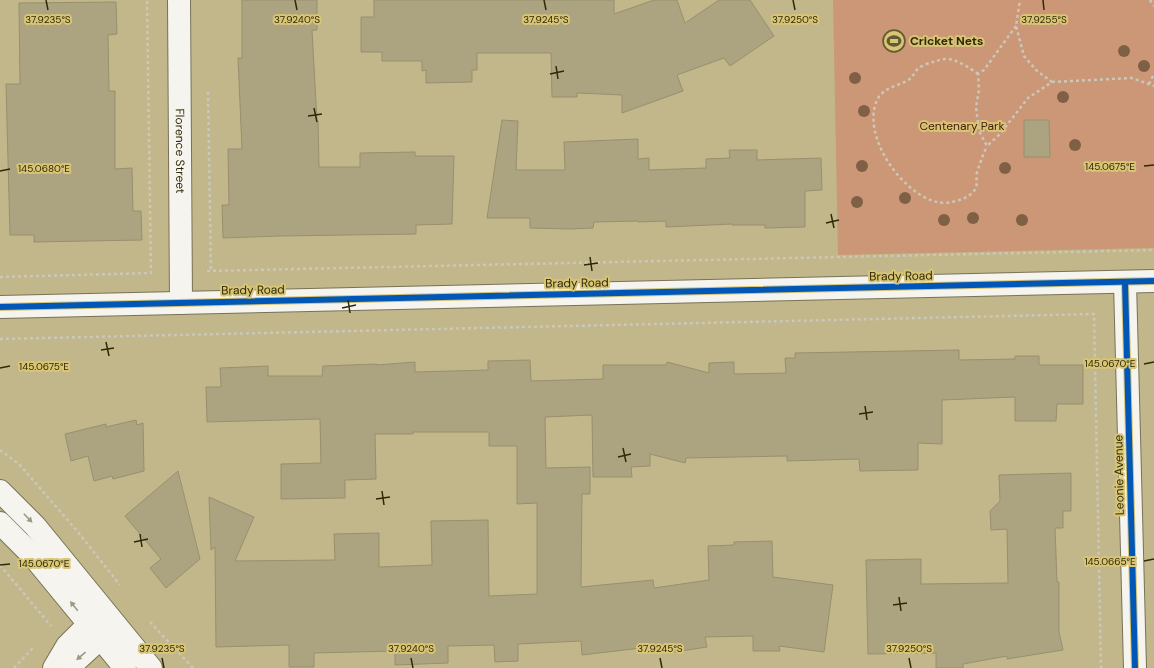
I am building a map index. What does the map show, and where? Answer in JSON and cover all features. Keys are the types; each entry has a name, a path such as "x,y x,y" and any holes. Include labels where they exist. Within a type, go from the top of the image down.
{"street":[{"name":"Florence Street","path":"179,0 181,302"},
{"name":"Leonie Avenue","path":"1125,282 1135,668"},
{"name":"Brady Road","path":"0,307 1154,282"},
{"path":"0,491 35,526 151,668"},
{"path":"0,522 33,556 125,668"},
{"path":"54,668 67,646 95,631 112,619"},
{"path":"63,668 78,660 95,631"}],"path":[{"path":"0,277 151,273 147,0"},
{"path":"1020,0 1016,26 1024,56 1036,70 1052,82"},
{"path":"1150,0 1154,6"},
{"path":"978,74 984,70 1016,26"},
{"path":"987,146 979,131 976,107 979,90 978,74 966,65 946,59 930,63 918,68 910,78 887,89 878,98 874,110 874,124 876,137 880,147 895,172 920,195 938,203 963,200 972,194 977,186 977,174 987,146 1000,134 1028,98 1052,82 1132,78 1154,86"},
{"path":"1149,84 1154,74"},
{"path":"208,88 211,271"},
{"path":"181,272 1154,250"},
{"path":"0,339 1094,314 1101,668"},
{"path":"0,564 67,646"}],"green space":[{"name":"Centenary Park","path":"833,0 1154,0 1154,248 838,255"}],"building":[{"path":"242,0 317,0 317,30 312,30 318,121 319,167 360,167 360,153 415,152 415,156 454,156 452,224 416,225 416,234 223,238 222,205 229,205 228,149 242,149 238,58 242,58"},
{"path":"374,0 614,0 614,14 654,0 677,0 685,23 719,0 750,0 774,36 730,66 724,58 677,75 683,91 622,113 622,95 577,93 577,97 552,97 551,53 477,53 477,70 472,70 472,82 426,83 426,70 422,71 422,61 382,61 382,52 361,52 361,17 374,17"},
{"path":"116,2 117,34 108,35 109,91 115,91 115,169 132,168 133,211 141,211 142,240 34,242 34,235 10,235 6,84 20,84 19,3"},
{"path":"502,120 518,121 516,170 565,170 564,142 638,139 638,159 649,158 649,170 706,168 706,159 730,158 729,150 757,150 757,160 821,158 822,190 805,191 805,227 765,228 765,225 732,224 666,227 666,221 638,221 594,222 593,228 530,228 530,218 487,218"},
{"path":"1024,120 1049,120 1050,157 1024,157"},
{"path":"959,350 959,360 1015,359 1015,356 1039,356 1039,365 1083,365 1083,404 1057,404 1056,421 1015,421 1015,397 942,400 942,444 918,443 918,470 860,471 859,459 787,461 787,456 686,458 685,463 650,454 650,466 631,467 632,477 593,477 592,415 545,417 546,468 590,467 590,494 582,494 581,587 653,580 654,588 709,580 708,546 734,545 734,542 772,541 773,577 833,585 824,652 779,646 780,651 753,651 753,636 705,637 707,647 668,653 667,645 582,655 581,641 518,644 518,661 495,662 494,645 448,646 448,663 395,665 395,651 314,653 314,667 289,667 289,645 216,647 215,547 211,550 209,497 254,517 235,561 335,560 334,534 379,533 379,567 432,565 431,521 488,520 489,596 537,594 537,503 517,504 517,446 489,446 489,432 413,432 413,434 375,434 376,479 345,480 345,498 281,499 281,464 321,463 320,419 207,422 206,387 221,387 220,368 268,366 268,376 322,376 323,366 377,365 415,362 415,372 488,370 488,361 530,360 531,381 603,379 603,365 666,365 667,362 709,373 709,363 734,362 734,374 786,373 785,358 795,358 795,353"},
{"path":"136,420 137,425 143,423 144,471 113,479 112,476 94,481 88,456 71,461 65,434 106,424 106,427"},
{"path":"178,471 200,559 166,588 150,568 161,559 125,516"},
{"path":"1071,473 1071,511 1063,511 1063,528 1055,528 1057,582 1059,582 1059,632 1063,650 1007,659 1007,656 963,664 963,668 936,668 936,653 868,654 866,560 921,559 921,584 1008,583 1007,529 991,530 990,511 1000,501 999,475"}],"cycle path":[{"path":"0,307 1154,281"},
{"path":"1125,282 1135,668"}],"place":[{"name":"Cricket Nets","path":"894,41"}]}
